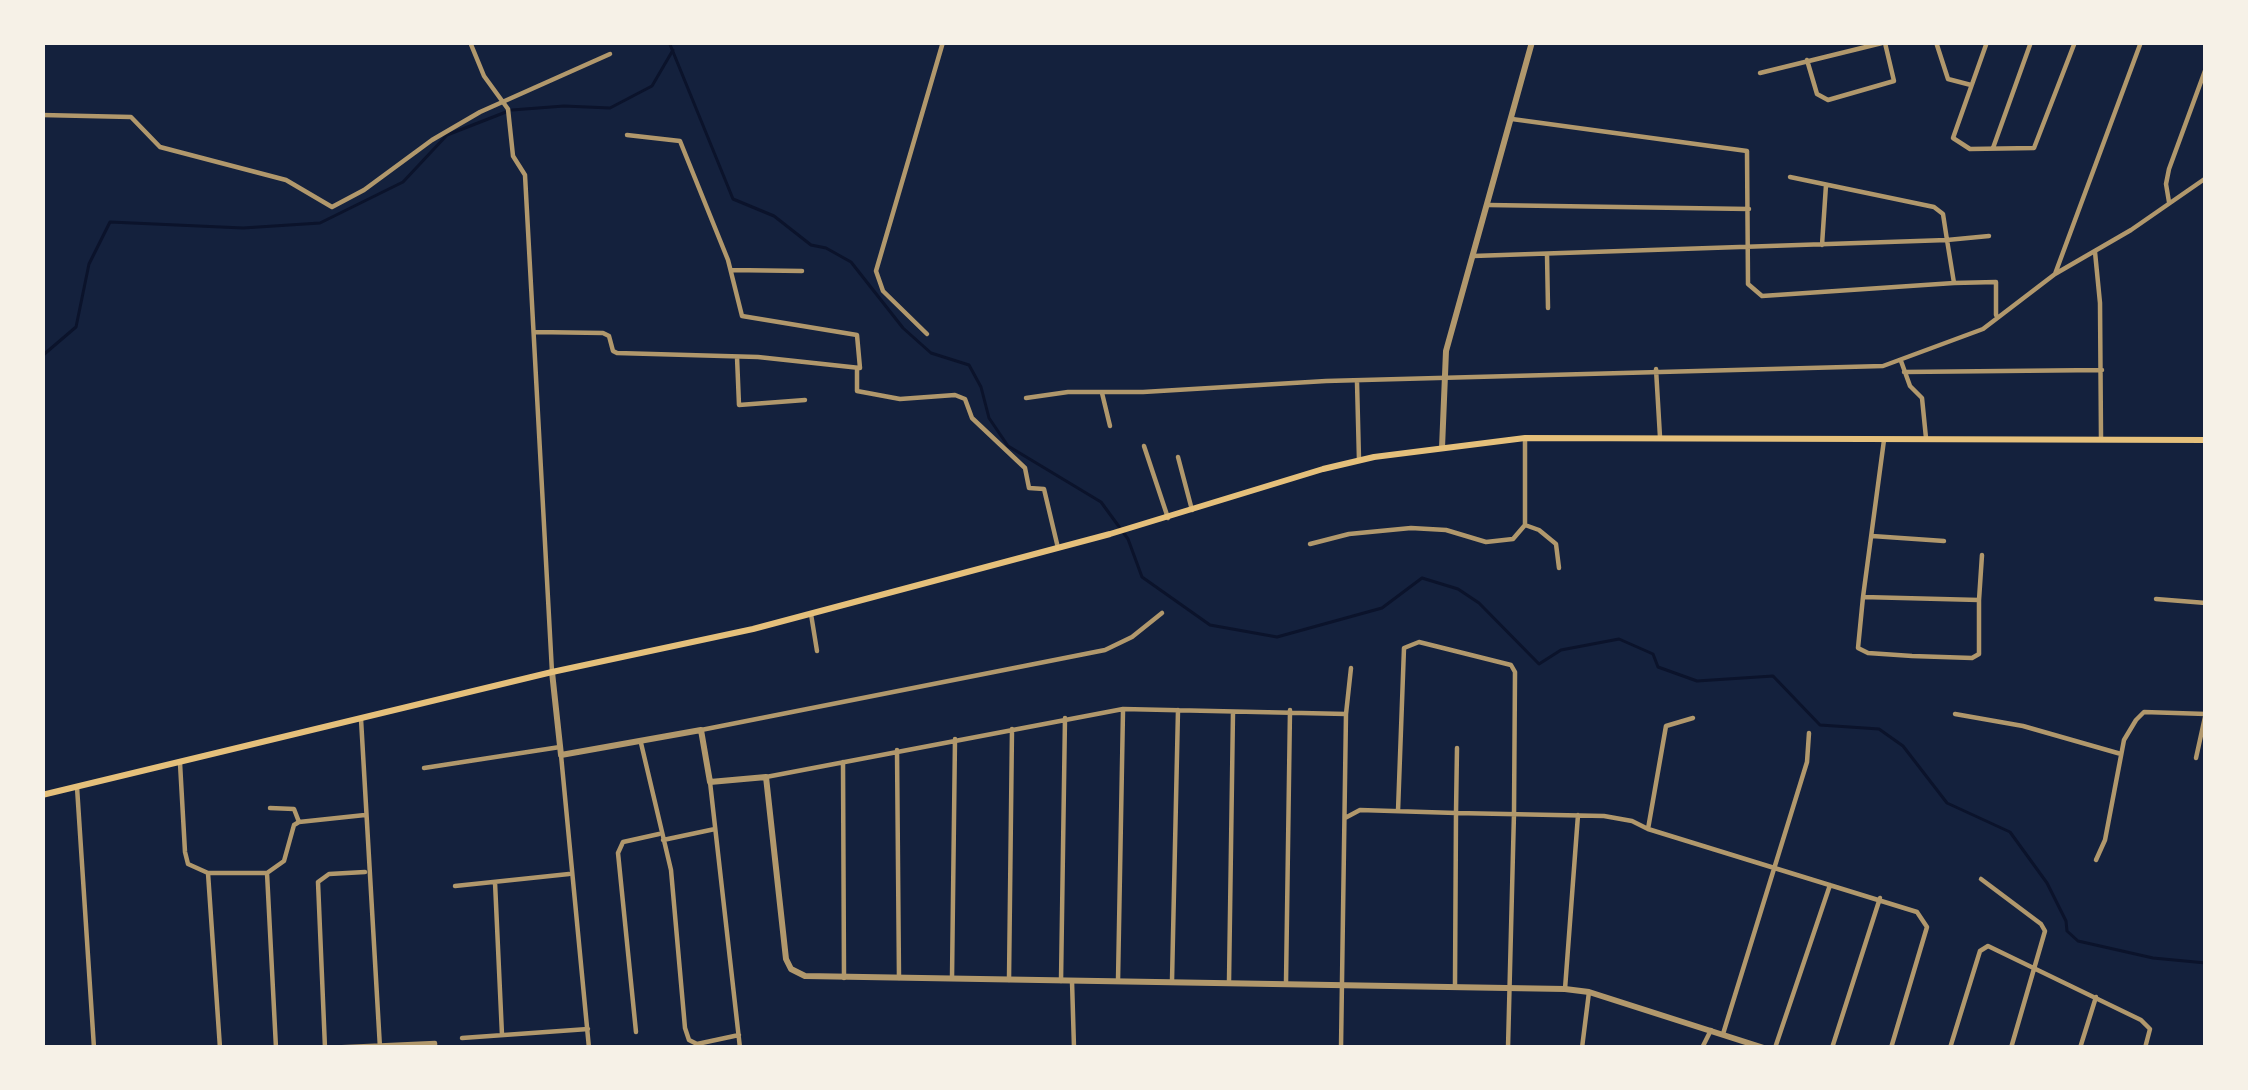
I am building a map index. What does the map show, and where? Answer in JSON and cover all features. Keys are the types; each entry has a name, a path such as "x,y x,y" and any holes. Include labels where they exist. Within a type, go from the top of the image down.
{"main road":[{"path":"42,795 811,614 1168,518 1359,460 1525,438 2206,440"}],"street":[{"path":"470,42 484,76 505,103 513,157 525,175 552,672 589,1048"},
{"path":"927,334 883,291 877,272 881,245 943,42"},
{"path":"1442,448 1442,378 1450,335 1532,42"},
{"path":"1760,73 1807,61 1886,42 1894,81 1828,100 1817,94 1807,61"},
{"path":"1936,42 1948,79 1971,86"},
{"path":"1987,42 1953,138 1970,149 2031,150 2037,144 2075,42"},
{"path":"1993,148 2031,42"},
{"path":"2055,274 2141,42"},
{"path":"42,115 131,117 160,147 286,180 332,207 480,112 610,54"},
{"path":"2169,202 2169,170 2206,68"},
{"path":"1511,119 1743,149 1749,156 1748,284 1762,296 1996,282 1995,319"},
{"path":"535,332 602,333 611,338 614,352 860,368 857,335 744,318 731,270 680,141 627,135"},
{"path":"1790,177 1934,207 1943,214 1954,283"},
{"path":"1026,398 1656,369 1883,366 1969,335 2206,178"},
{"path":"1822,245 1826,183"},
{"path":"1488,205 1749,209"},
{"path":"1473,256 1749,249 1989,236"},
{"path":"2096,251 2101,438"},
{"path":"1547,254 1549,308"},
{"path":"731,270 802,271"},
{"path":"737,357 739,405 806,400"},
{"path":"1901,361 1910,386 1922,398 1926,438"},
{"path":"1656,369 1660,437"},
{"path":"856,370 857,391 900,399 955,395 964,399 972,418 1025,468 1029,488 1044,489 1058,548"},
{"path":"1904,372 2102,370"},
{"path":"1357,381 1359,460"},
{"path":"1102,392 1110,426"},
{"path":"1884,437 1858,644 1862,652 1977,656 1982,555"},
{"path":"1310,544 1349,534 1411,528 1446,530 1475,540 1514,538 1525,526 1525,438"},
{"path":"1144,446 1168,518"},
{"path":"1178,457 1192,510"},
{"path":"1525,526 1556,544 1559,568"},
{"path":"1872,536 1944,541"},
{"path":"1863,597 1979,600"},
{"path":"2156,598 2206,603"},
{"path":"424,769 640,742 1105,650 1132,637 1162,613"},
{"path":"811,614 818,651"},
{"path":"1398,811 1401,661 1407,644 1419,642 1501,660 1514,668 1508,1048"},
{"path":"1341,1048 1346,714 1351,668"},
{"path":"710,782 766,777 1123,709 1346,714"},
{"path":"1118,981 1123,709"},
{"path":"1172,981 1178,709"},
{"path":"1229,982 1233,710"},
{"path":"1286,983 1290,710"},
{"path":"2096,860 2105,840 2128,730 2144,712 2206,714 2196,758"},
{"path":"1955,714 2023,726 2121,754"},
{"path":"1061,981 1065,718"},
{"path":"1648,829 1666,726 1693,718"},
{"path":"361,719 380,1047"},
{"path":"1009,980 1012,729"},
{"path":"701,730 717,829 740,1048"},
{"path":"1723,1034 1808,762 1809,733"},
{"path":"952,978 955,739"},
{"path":"640,742 671,870 675,944 689,1040 697,1044 739,1034"},
{"path":"1455,986 1457,748"},
{"path":"897,749 899,978"},
{"path":"843,760 844,978"},
{"path":"180,764 188,864 208,873 267,873 284,861 299,822 364,815"},
{"path":"766,777 786,958 796,973 844,978 1565,988 1764,1048"},
{"path":"76,787 94,1048"},
{"path":"270,808 294,809 299,822"},
{"path":"1345,818 1360,810 1620,818 1918,912 1927,927 1891,1048"},
{"path":"1565,988 1578,815"},
{"path":"635,1031 618,853 623,842 717,829"},
{"path":"367,872 328,874 318,882 325,1048 435,1043 435,1048"},
{"path":"208,873 220,1048"},
{"path":"267,873 276,1048"},
{"path":"455,886 570,874"},
{"path":"1981,879 2045,931 2011,1048"},
{"path":"495,882 502,1035"},
{"path":"1774,1048 1830,885"},
{"path":"1832,1048 1880,898"},
{"path":"1950,1048 1983,946 2148,1025 2145,1048"},
{"path":"1072,981 1074,1048"},
{"path":"1582,1048 1589,992"},
{"path":"2080,1048 2096,997"},
{"path":"462,1038 588,1029"},
{"path":"1702,1048 1711,1030"}],"waterway":[{"path":"669,42 733,199 774,216 811,245 851,262 903,328 931,353 969,365 989,418 1008,446 1101,502 1128,539 1142,577 1210,625 1277,637 1382,608 1422,578 1458,589 1479,603 1539,664 1561,650 1619,639 1653,654 1658,667 1697,681 1773,676 1820,725 1879,729 1903,746 1947,803 2010,832 2047,883 2067,931 2078,941 2153,958 2206,963"},
{"path":"512,110 610,108 652,86 673,50"},
{"path":"42,356 76,327 89,264 110,222 243,228 320,223 403,182 447,135 506,112"}]}
